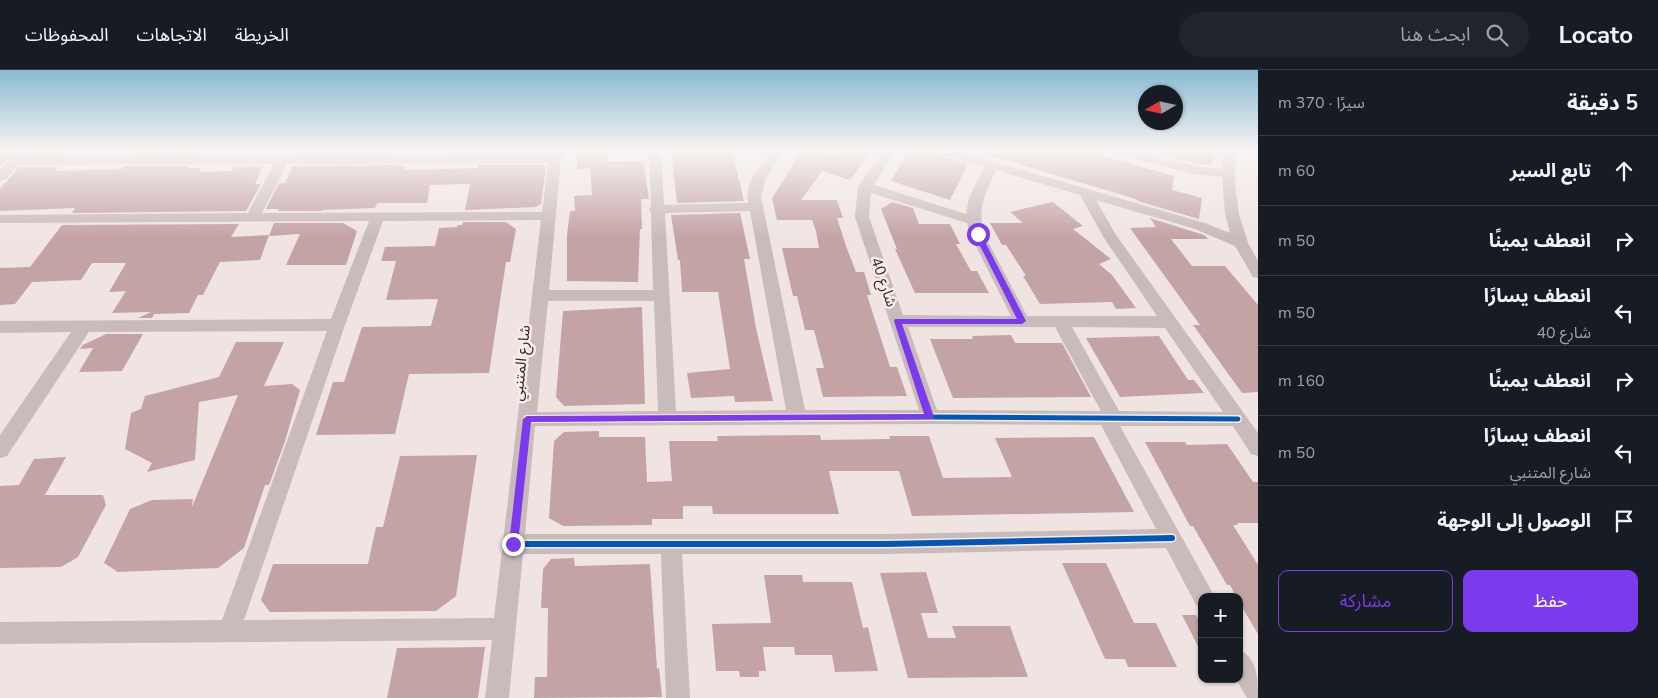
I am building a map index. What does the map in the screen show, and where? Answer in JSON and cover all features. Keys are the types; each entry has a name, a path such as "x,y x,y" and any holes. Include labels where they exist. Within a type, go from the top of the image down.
{"street":[{"path":"252,218 273,179"},
{"name":"شارع المتنبي","path":"497,698 554,179"},
{"path":"655,179 667,419"},
{"path":"757,179 754,188 756,207 797,418"},
{"name":"شارع 40","path":"870,179 865,187 862,201 862,217 930,417"},
{"path":"985,179 973,205 972,220 1022,321"},
{"path":"1040,179 1200,226 1240,243"},
{"path":"1228,180 1229,206 1233,225 1240,243 1258,272"},
{"path":"865,187 972,220"},
{"path":"1086,193 1101,223 1258,448"},
{"path":"656,209 756,207"},
{"path":"0,219 549,216"},
{"path":"229,631 337,325 378,217"},
{"path":"1200,226 1233,225"},
{"path":"540,296 661,296"},
{"path":"898,321 1170,322"},
{"path":"1060,321 1202,593"},
{"path":"0,327 337,325"},
{"path":"0,450 84,326"},
{"path":"527,419 930,417 1238,419"},
{"path":"513,544 902,544 1172,538"},
{"path":"670,543 678,698"},
{"path":"0,633 504,629"},
{"path":"1243,668 1258,695"}],"building":[{"path":"8,179 257,179 255,184 261,184 246,211 72,213 75,208 0,211 0,189"},
{"path":"287,179 544,179 541,204 535,207 465,210 470,184 430,185 427,203 377,203 375,208 323,211 278,211 279,209 266,209 279,183 285,183"},
{"path":"591,179 646,179 649,199 641,199 642,229 640,229 638,282 567,281 567,235 570,211 575,211 574,196 592,195"},
{"path":"674,179 739,179 744,201 677,203"},
{"path":"784,179 816,179 801,200 837,200 843,218 837,218 846,246 856,272 864,272 871,295 867,295 890,367 897,367 907,396 823,397 816,368 824,368 814,330 805,330 797,296 793,296 782,248 819,248 816,231 812,220 777,220 772,198"},
{"path":"892,179 960,179 950,200 891,181"},
{"path":"1070,179 1174,179 1172,190 1202,198 1199,219 1141,202"},
{"path":"892,202 913,208 919,224 950,224 960,244 956,244 971,271 977,271 989,293 915,293 895,249 897,249 881,209"},
{"path":"1053,202 1083,226 1073,229 1111,259 1099,264 1112,275 1136,308 1116,309 1112,302 1040,304 1023,276 1026,276 1006,245 1002,245 990,223 1023,223 1010,212"},
{"path":"740,213 750,259 744,259 756,328 773,401 735,402 734,396 691,398 687,373 730,369 718,292 682,292 680,260 678,260 671,215"},
{"path":"1150,218 1204,235 1208,239 1171,239 1192,266 1225,266 1258,305 1258,392 1242,393 1193,325 1200,325 1130,228 1156,227"},
{"path":"463,222 506,222 516,229 510,262 506,262 489,373 409,374 395,434 316,435 333,382 344,382 362,327 431,326 438,299 386,300 396,261 381,261 385,247 435,246 439,228 457,227 462,225"},
{"path":"274,223 343,223 357,231 346,265 286,265 300,234 269,236"},
{"path":"239,224 231,237 269,235 260,260 220,262 203,295 198,295 189,313 154,314 152,318 138,318 151,312 112,313 126,291 109,292 126,263 92,263 81,280 32,282 15,304 0,305 0,268 30,267 62,225"},
{"path":"642,307 645,404 564,406 556,397 563,311"},
{"path":"106,334 143,334 122,371 79,372 93,348 80,349 83,345"},
{"path":"1011,335 1015,343 1062,343 1091,397 953,398 930,339 973,339 972,336"},
{"path":"1159,336 1188,380 1194,380 1204,393 1120,397 1086,338"},
{"path":"236,342 284,342 264,386 292,384 300,390 285,441 269,485 265,485 244,548 218,568 118,572 104,563 130,509 152,500 193,499 192,507 238,395 199,402 195,460 147,472 152,463 125,449 131,413 141,409 145,396 219,377"},
{"path":"599,431 599,437 645,437 647,482 672,481 669,441 718,441 717,436 820,435 821,440 890,439 889,436 929,436 943,478 1012,477 995,438 1094,437 1134,512 912,516 899,471 829,471 839,514 713,514 712,506 683,506 683,519 652,519 652,525 563,526 549,518 554,441 564,432"},
{"path":"1145,442 1185,442 1187,445 1227,444 1253,482 1258,482 1258,523 1237,523 1238,525 1233,525 1258,565 1258,634 1243,609 1243,593 1234,593 1230,585 1227,585 1193,526 1190,526"},
{"path":"477,455 456,596 436,611 270,612 261,600 273,564 368,564 376,527 383,527 400,456"},
{"path":"66,457 45,495 103,495 106,505 78,557 61,567 0,568 0,486 19,485 34,459"},
{"path":"574,558 575,566 650,564 657,669 659,668 662,697 534,698 535,677 547,677 548,608 541,608 543,569 551,559"},
{"path":"1062,563 1106,563 1134,623 1156,623 1177,667 1128,667 1125,659 1105,659"},
{"path":"926,572 938,613 921,613 928,638 956,638 952,626 1010,626 1028,677 908,678 880,573"},
{"path":"764,575 802,575 803,582 852,582 863,628 868,627 878,671 835,672 832,655 795,655 794,647 763,647 766,671 759,671 759,677 740,677 739,671 716,671 712,624 771,623"},
{"path":"1182,615 1196,615 1198,619 1198,646"},
{"path":"485,647 478,698 387,698 397,648"}],"cycle path":[{"path":"527,419 930,417 1238,419"},
{"path":"513,544 886,544 1172,538"}],"route":[{"path":"513,544 527,419 930,417 898,321 1022,321 978,234"}]}
